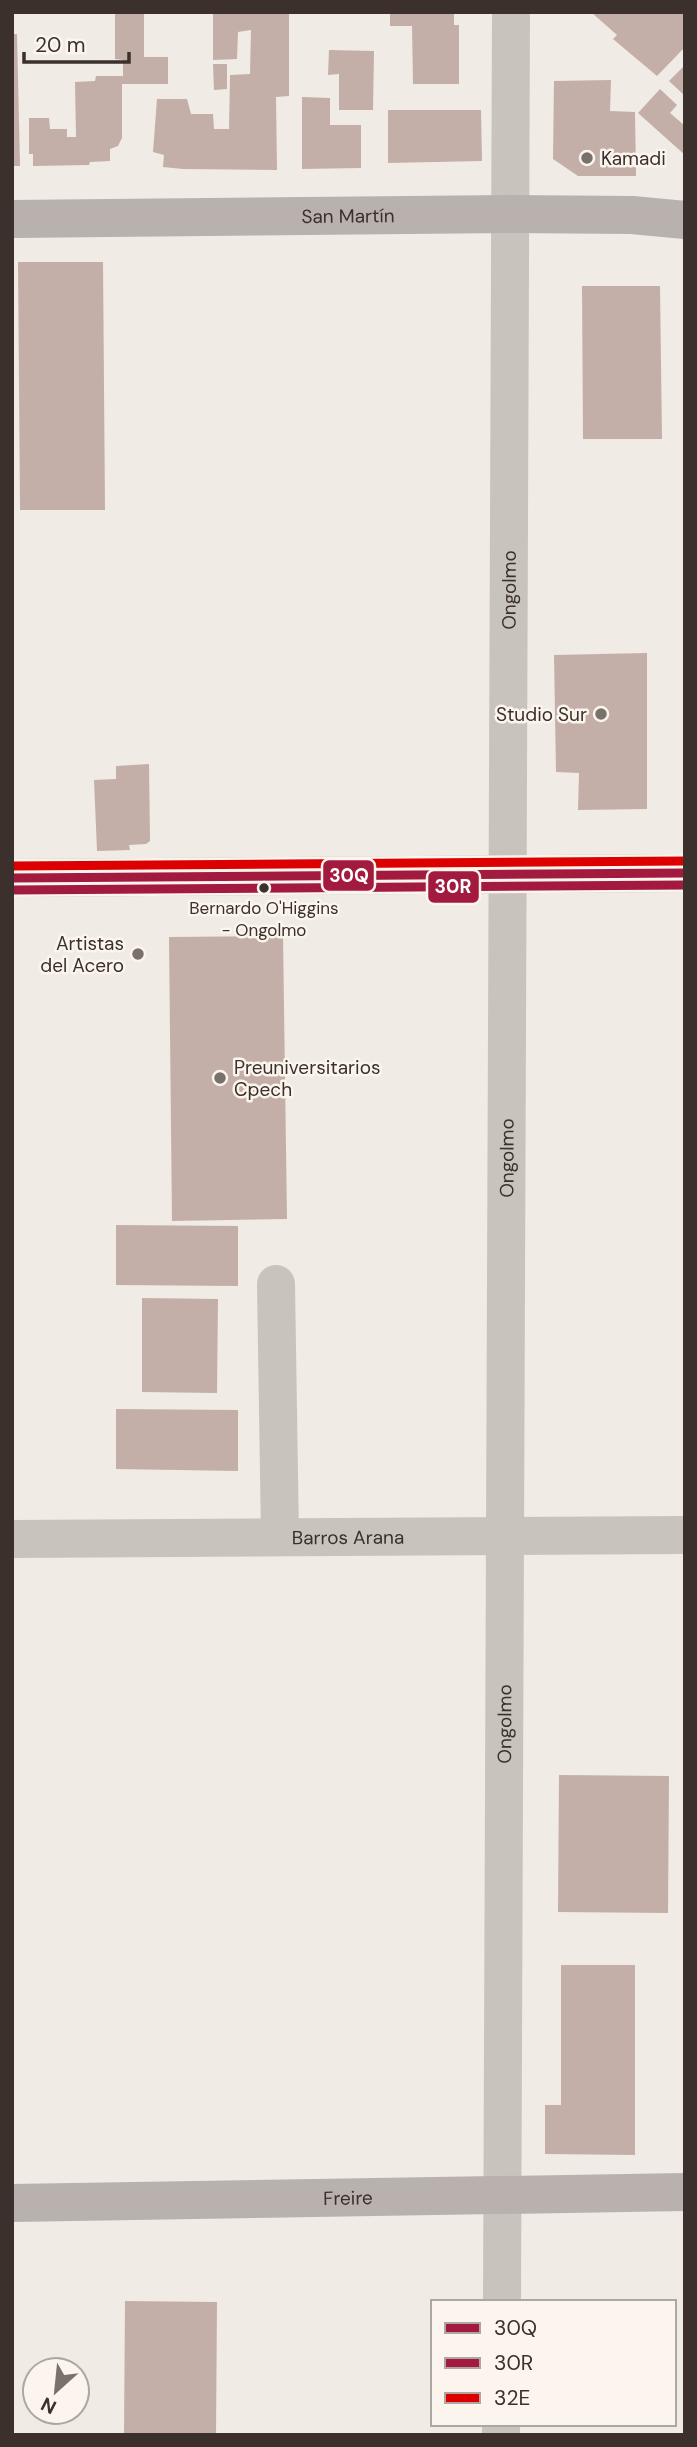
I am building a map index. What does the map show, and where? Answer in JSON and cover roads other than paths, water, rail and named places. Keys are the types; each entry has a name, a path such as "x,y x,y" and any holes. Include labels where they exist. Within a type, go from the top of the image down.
{"main road":[{"name":"San Martín","path":"12,219 509,214 632,215 685,219"},
{"path":"12,878 685,873"},
{"name":"Freire","path":"12,2203 685,2192"}],"street":[{"name":"Ongolmo","path":"502,2300 511,12"},
{"path":"276,1284 280,1536"},
{"name":"Barros Arana","path":"12,1539 685,1535"}],"place":[{"name":"Kamadi","path":"587,158"},
{"name":"Studio Sur","path":"601,714"},
{"name":"Bernardo O'Higgins - Ongolmo","path":"264,888"},
{"name":"Artistas del Acero","path":"138,954"},
{"name":"Preuniversitarios Cpech","path":"220,1078"}]}
